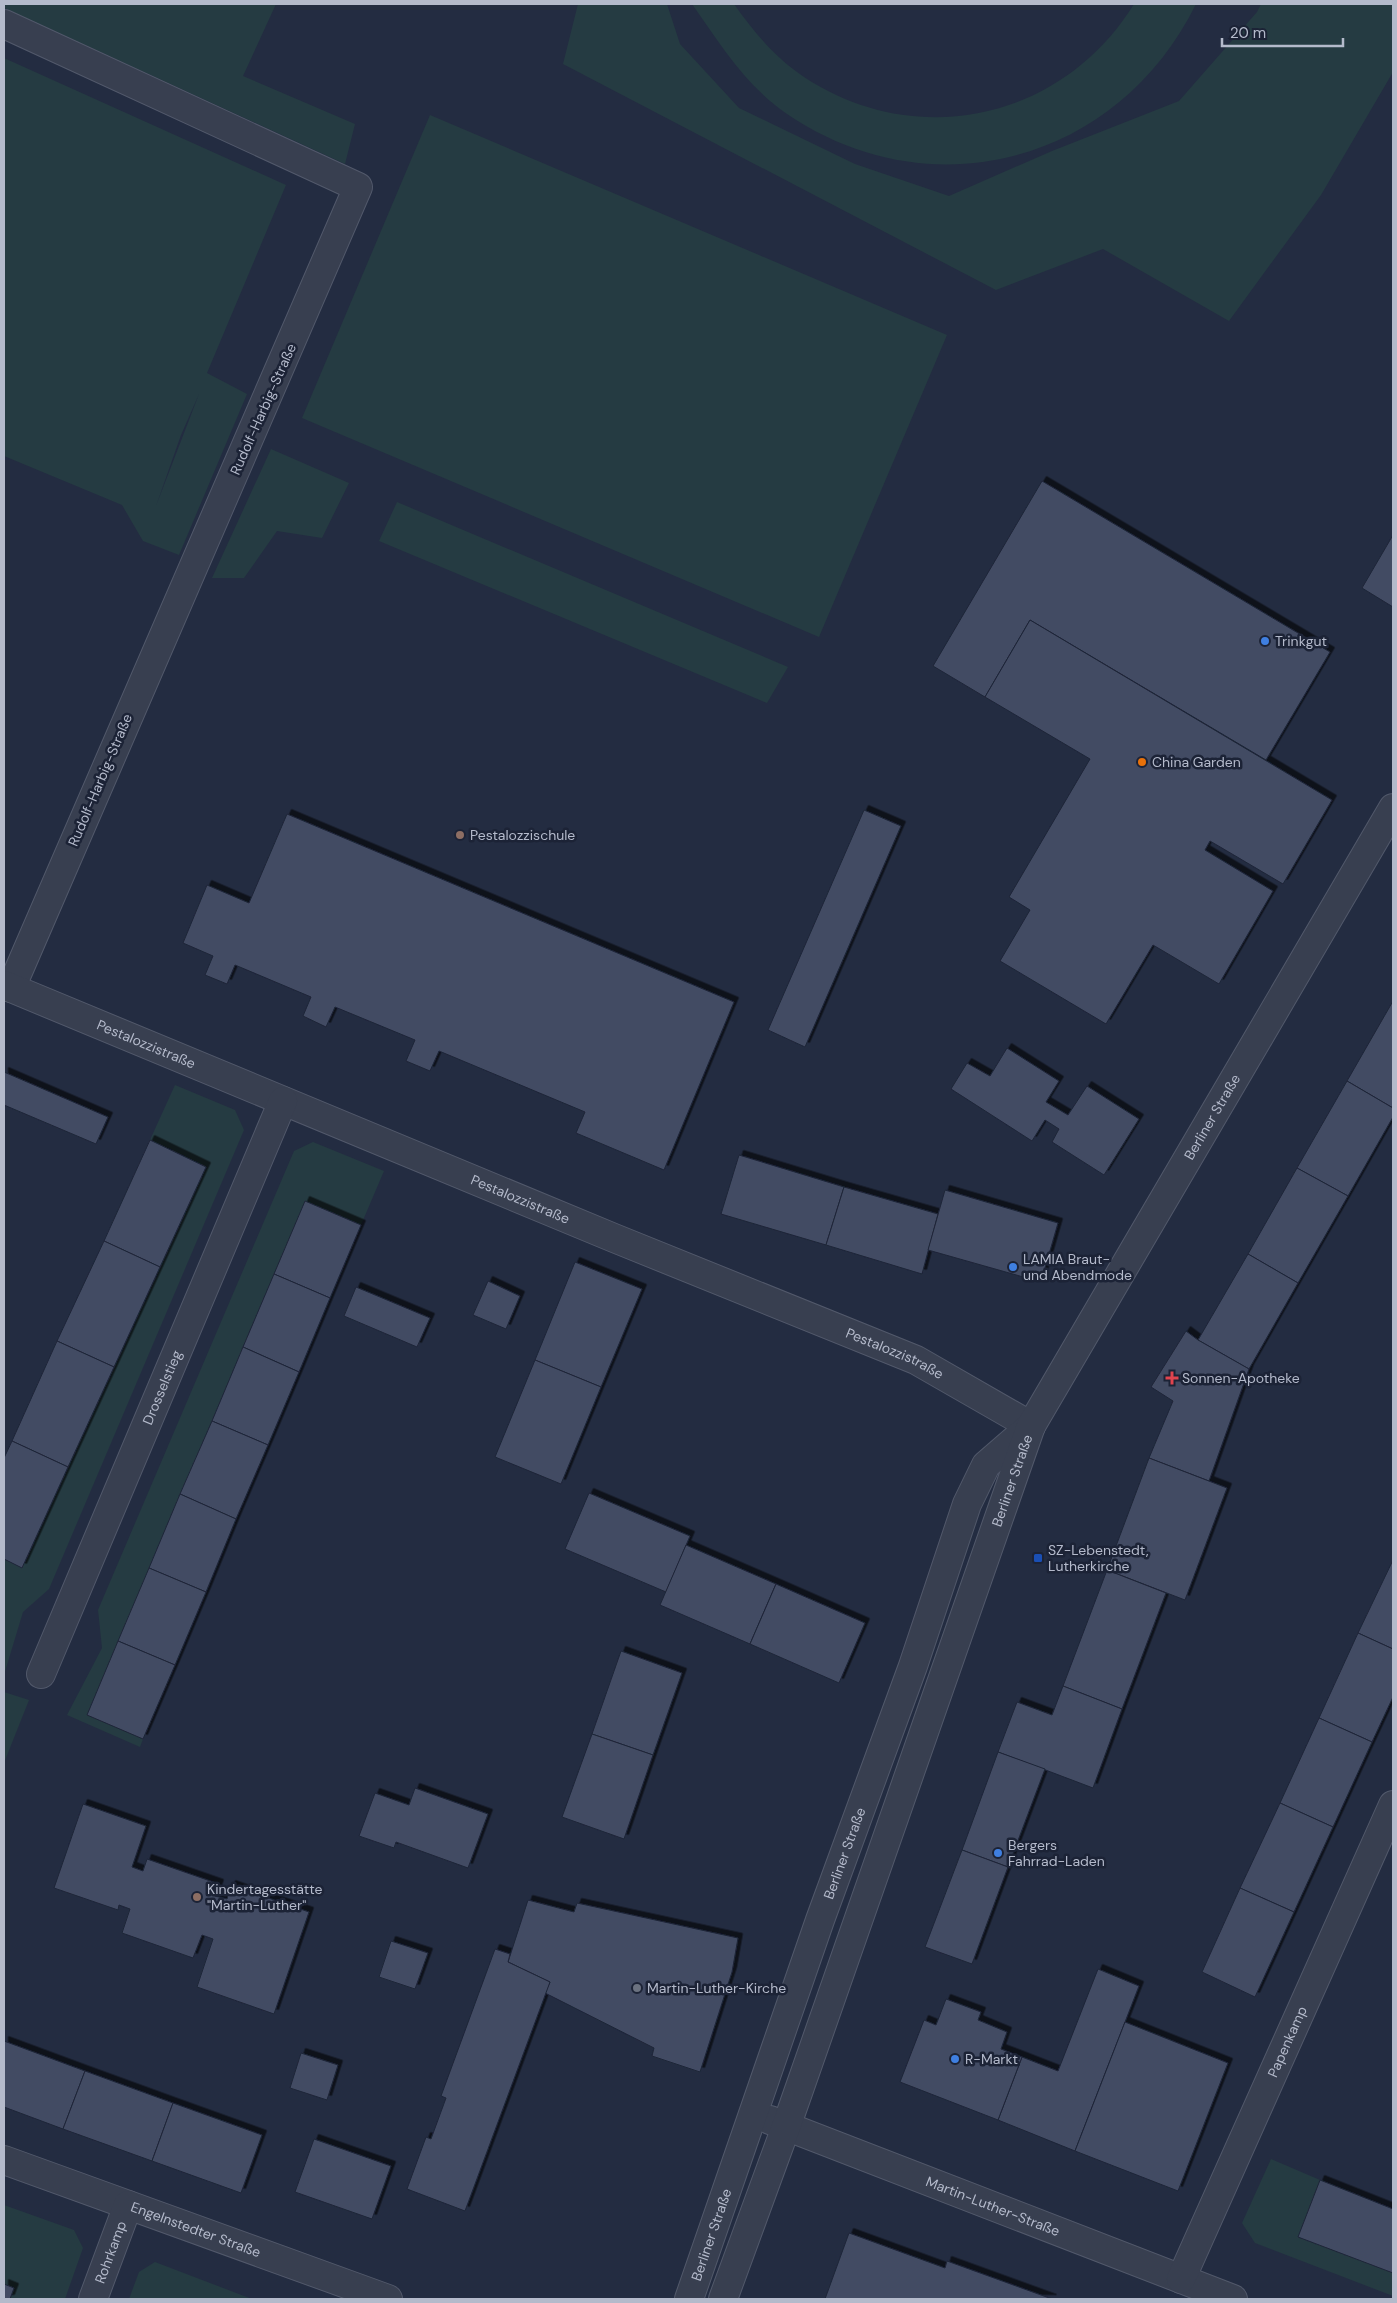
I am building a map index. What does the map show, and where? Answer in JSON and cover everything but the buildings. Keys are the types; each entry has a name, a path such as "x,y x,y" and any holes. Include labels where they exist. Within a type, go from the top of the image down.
{"street":[{"name":"Rudolf-Harbig-Straße","path":"4,24 358,187 7,986"},
{"name":"Berliner Straße","path":"723,2299 786,2126 1030,1426 1393,808"},
{"name":"Pestalozzistraße","path":"7,986 283,1102 916,1360 1030,1426"},
{"name":"Drosselstieg","path":"41,1674 283,1102"},
{"name":"Berliner Straße","path":"689,2299 753,2113 913,1666 967,1504 986,1465 1030,1426"},
{"name":"Papenkamp","path":"1181,2280 1393,1805"},
{"name":"Martin-Luther-Straße","path":"753,2113 1233,2299"},
{"name":"Engelnstedter Straße","path":"4,2160 388,2299"},
{"name":"Rohrkamp","path":"93,2299 128,2205"}],"shaded area":[{"path":"4,4 276,4 243,76 355,124 345,164 4,8"},
{"path":"578,4 667,4 680,44 739,108 855,164 949,196 1052,151 1179,101 1257,12 1261,4 1393,4 1393,72 1321,195 1229,321 1103,249 996,290 563,64"},
{"path":"692,4 734,4 757,34 793,70 848,100 894,113 940,117 985,112 1028,97 1069,74 1104,43 1134,4 1196,4 1162,58 1120,101 1071,134 1017,155 960,164 902,161 843,144 787,114 772,103 746,77"},
{"path":"4,58 286,185 207,373 247,394 179,555 143,541 122,505 4,456","holes":["199,394 156,506 181,435"]},
{"path":"430,115 947,335 819,637 302,418"},
{"path":"271,449 349,483 322,538 277,531 244,578 212,578"},
{"path":"397,502 788,667 767,703 379,541"},
{"path":"175,1085 235,1110 244,1130 49,1589 23,1612 4,1675 4,1559 22,1567 206,1167 150,1140"},
{"path":"313,1142 384,1171 361,1225 305,1201 87,1715 143,1739 140,1747 67,1715 102,1648 98,1610 294,1151"},
{"path":"4,1692 29,1700 4,1763"},
{"path":"1271,2159 1320,2180 1298,2237 1393,2273 1393,2296 1255,2243 1242,2223"},
{"path":"4,2205 74,2230 83,2248 65,2299 10,2299 14,2288 4,2284"},
{"path":"155,2262 252,2299 129,2299 139,2272"}],"place":[{"name":"Trinkgut","path":"1265,641"},
{"name":"China Garden","path":"1142,762"},
{"name":"Pestalozzischule","path":"460,835"},
{"name":"LAMIA Braut- und Abendmode","path":"1013,1267"},
{"name":"Sonnen-Apotheke","path":"1172,1378"},
{"name":"SZ-Lebenstedt, Lutherkirche","path":"1038,1558"},
{"name":"Bergers Fahrrad-Laden","path":"998,1853"},
{"name":"Kindertagesstätte \"Martin-Luther\"","path":"197,1897"},
{"name":"Martin-Luther-Kirche","path":"637,1988"},
{"name":"R-Markt","path":"955,2059"}]}
